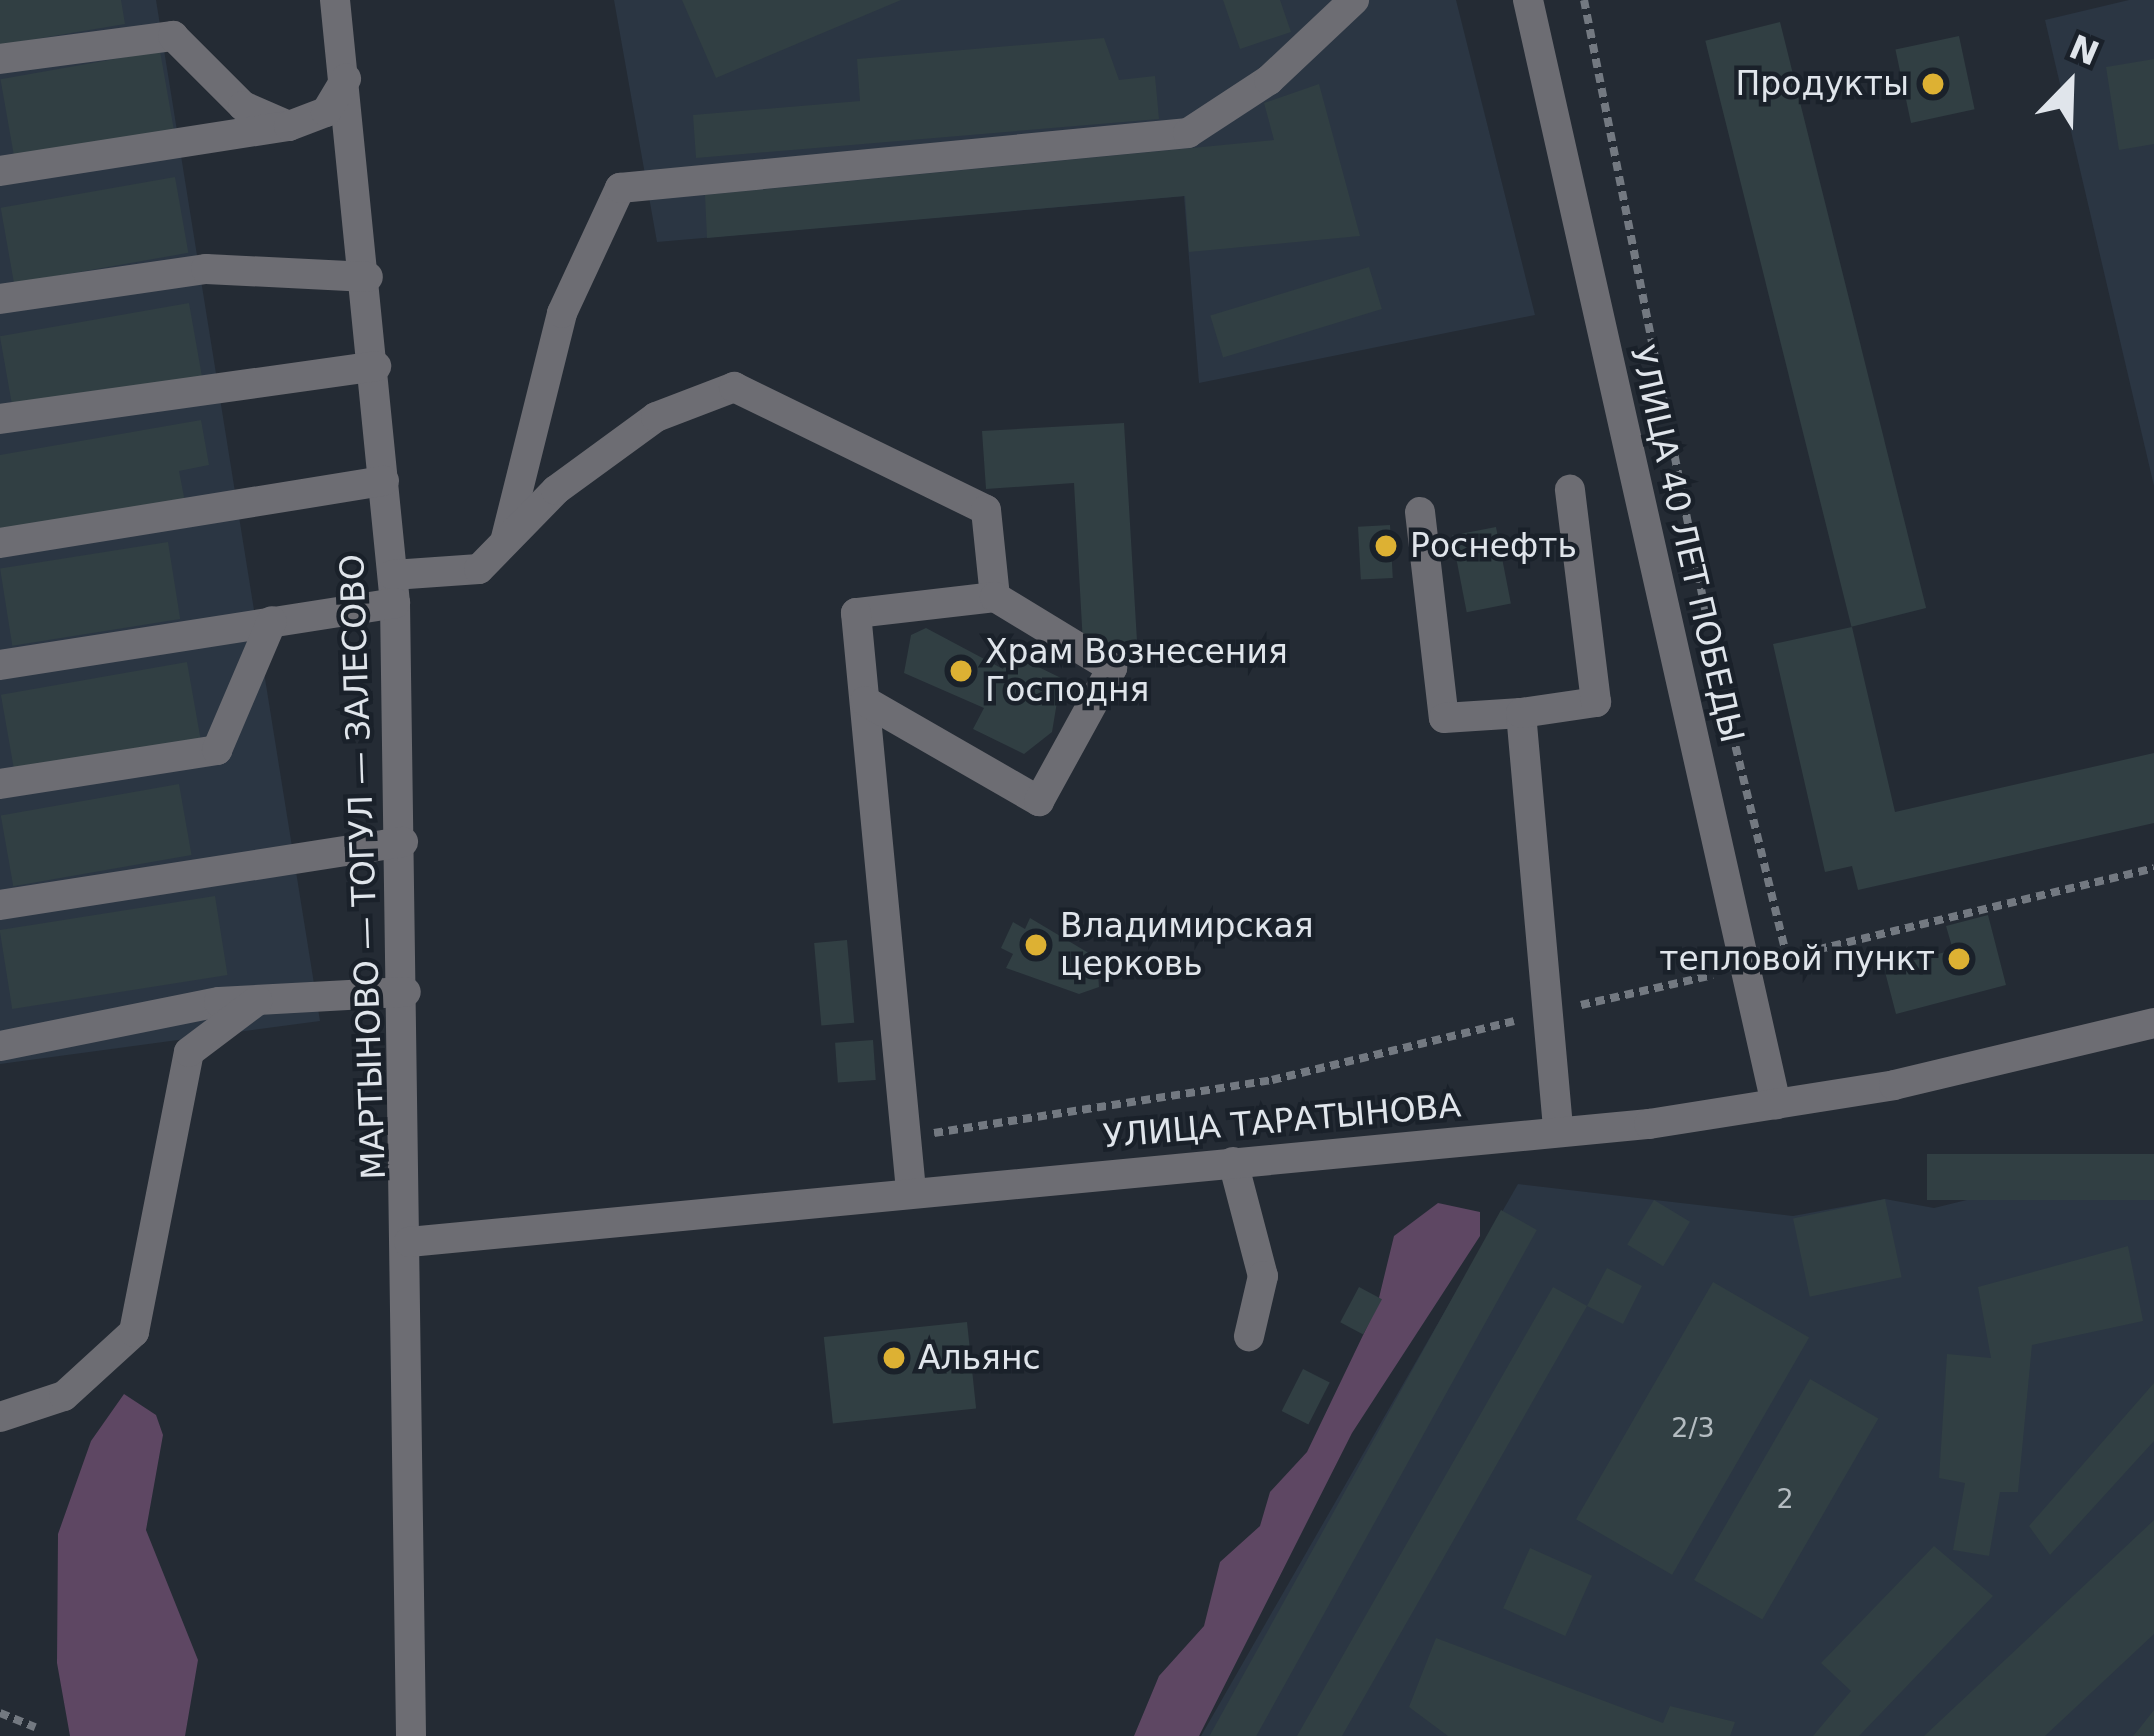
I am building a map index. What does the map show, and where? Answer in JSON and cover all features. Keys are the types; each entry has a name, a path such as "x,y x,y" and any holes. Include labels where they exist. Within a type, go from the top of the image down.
{"street":[{"name":"МАРТЫНОВО — ТОГУЛ — ЗАЛЕСОВО","path":"335,0 368,277 394,589 406,992 411,1736"},
{"path":"504,543 562,313 620,188 1188,133 1269,80 1354,0"},
{"name":"УЛИЦА 40 ЛЕТ ПОБЕДЫ","path":"1528,0 1776,1104"},
{"path":"0,58 173,36 243,106 290,126"},
{"path":"0,171 290,126 326,112 346,80"},
{"path":"0,299 206,269 368,277"},
{"path":"0,419 376,366"},
{"path":"0,665 272,621 479,569 656,417 734,387 986,510 994,597"},
{"path":"0,543 384,481"},
{"path":"1420,512 1444,718 1521,713 1595,702 1570,490"},
{"path":"865,701 1040,801 1112,668 994,597 856,613 911,1191"},
{"path":"0,784 218,750 272,621"},
{"path":"1521,713 1558,1131"},
{"path":"0,905 403,842"},
{"path":"0,1046 258,1000 406,992"},
{"path":"0,1417 64,1396 134,1332 189,1052 258,1000"},
{"name":"УЛИЦА ТАРАТЫНОВА","path":"409,1242 1558,1131 1776,1104 2154,1022"},
{"path":"1233,1162 1263,1276 1250,1336"}],"path":[{"path":"1584,0 1712,643"},
{"path":"1727,711 1786,958"},
{"path":"0,1713 35,1727"}],"shaded area":[{"path":"0,0 156,0 320,1021 0,1064"},
{"path":"614,0 1456,0 1535,315 1199,383 1184,196 657,242"},
{"path":"2129,0 2154,0 2154,486 2045,20"},
{"path":"2154,1154 2154,1736 1201,1736 1518,1184 1793,1216 1885,1199 1934,1208"},
{"path":"1438,1203 1480,1212 1480,1236 1352,1433 1199,1736 1134,1736 1159,1676 1204,1626 1220,1562 1260,1526 1270,1492 1307,1452 1377,1306 1394,1236"},
{"path":"124,1394 156,1415 163,1435 146,1530 198,1660 185,1736 70,1736 57,1663 58,1534 91,1441"}],"building":[{"path":"0,0 121,0 125,24 0,45"},
{"path":"682,0 901,0 716,78"},
{"path":"1223,0 1280,0 1291,32 1240,49"},
{"path":"1780,22 1926,608 1851,627 1705,41"},
{"path":"1959,36 1975,109 1911,123 1895,50"},
{"path":"1104,38 1119,80 1155,76 1159,119 696,158 693,115 860,101 857,59"},
{"path":"160,51 174,132 15,160 0,79"},
{"path":"2154,59 2154,144 2119,150 2106,67"},
{"path":"1319,84 1360,236 1189,252 1185,196 707,238 705,195 1274,140 1264,103"},
{"path":"175,177 188,253 14,284 1,208"},
{"path":"1369,267 1382,309 1223,358 1210,316"},
{"path":"189,303 202,377 13,410 0,336"},
{"path":"201,420 209,465 179,471 185,502 0,534 0,455"},
{"path":"1124,423 1137,641 1083,644 1074,483 986,489 982,431"},
{"path":"1390,525 1393,578 1361,580 1358,527"},
{"path":"1496,527 1511,604 1467,612 1452,536"},
{"path":"168,542 180,619 12,646 0,569"},
{"path":"1852,627 1895,812 2154,753 2154,823 1858,890 1852,866 1825,872 1773,644"},
{"path":"926,628 1003,669 1010,653 1061,678 1052,732 1024,754 973,729 984,708 904,673 911,635"},
{"path":"187,662 201,739 14,772 1,695"},
{"path":"179,784 192,855 13,886 1,815"},
{"path":"215,896 228,975 12,1009 0,930"},
{"name":"тепловой пункт","path":"1988,915 2006,985 1896,1014 1884,968 1953,950 1946,926"},
{"path":"1030,918 1097,958 1099,987 1079,994 1006,968 1013,954 1001,948 1013,922 1025,929"},
{"path":"847,940 854,1023 821,1026 814,943"},
{"path":"873,1040 876,1080 838,1083 835,1043"},
{"path":"1927,1154 2154,1154 2154,1200 1927,1200"},
{"path":"1885,1199 1902,1277 1810,1297 1793,1219"},
{"path":"1654,1200 1690,1222 1663,1266 1627,1245"},
{"path":"1501,1210 1537,1230 1256,1736 1209,1736"},
{"path":"2128,1246 2143,1321 2032,1345 2018,1492 2000,1492 1989,1556 1953,1550 1965,1483 1939,1478 1947,1354 1991,1358 1978,1287"},
{"path":"1607,1268 1642,1286 1623,1324 1587,1306"},
{"path":"1713,1282 1809,1338 1672,1575 1576,1519"},
{"path":"1359,1287 1382,1299 1363,1335 1340,1322"},
{"path":"1553,1287 1587,1306 1342,1736 1297,1736"},
{"path":"967,1322 976,1409 833,1424 824,1337"},
{"path":"1303,1369 1330,1383 1308,1424 1282,1411"},
{"path":"1810,1379 1878,1418 1762,1619 1694,1580"},
{"path":"2154,1383 2154,1441 2050,1555 2029,1526"},
{"path":"2154,1520 2154,1634 2045,1736 1924,1736"},
{"path":"1934,1546 1993,1596 1859,1736 1813,1736 1851,1691 1821,1663"},
{"path":"1530,1548 1592,1576 1565,1636 1503,1608"},
{"path":"1436,1638 1663,1723 1670,1706 1735,1722 1730,1736 1448,1736 1409,1707"},
{"path":"2154,1710 2154,1736 2133,1736 2139,1729"}],"place":[{"name":"Продукты","path":"1933,84"},
{"name":"Роснефть","path":"1386,546"},
{"name":"Храм Вознесения Господня","path":"961,671"},
{"name":"Владимирская церковь","path":"1036,945"},
{"name":"тепловой пункт","path":"1959,959"},
{"name":"Альянс","path":"894,1358"}]}
